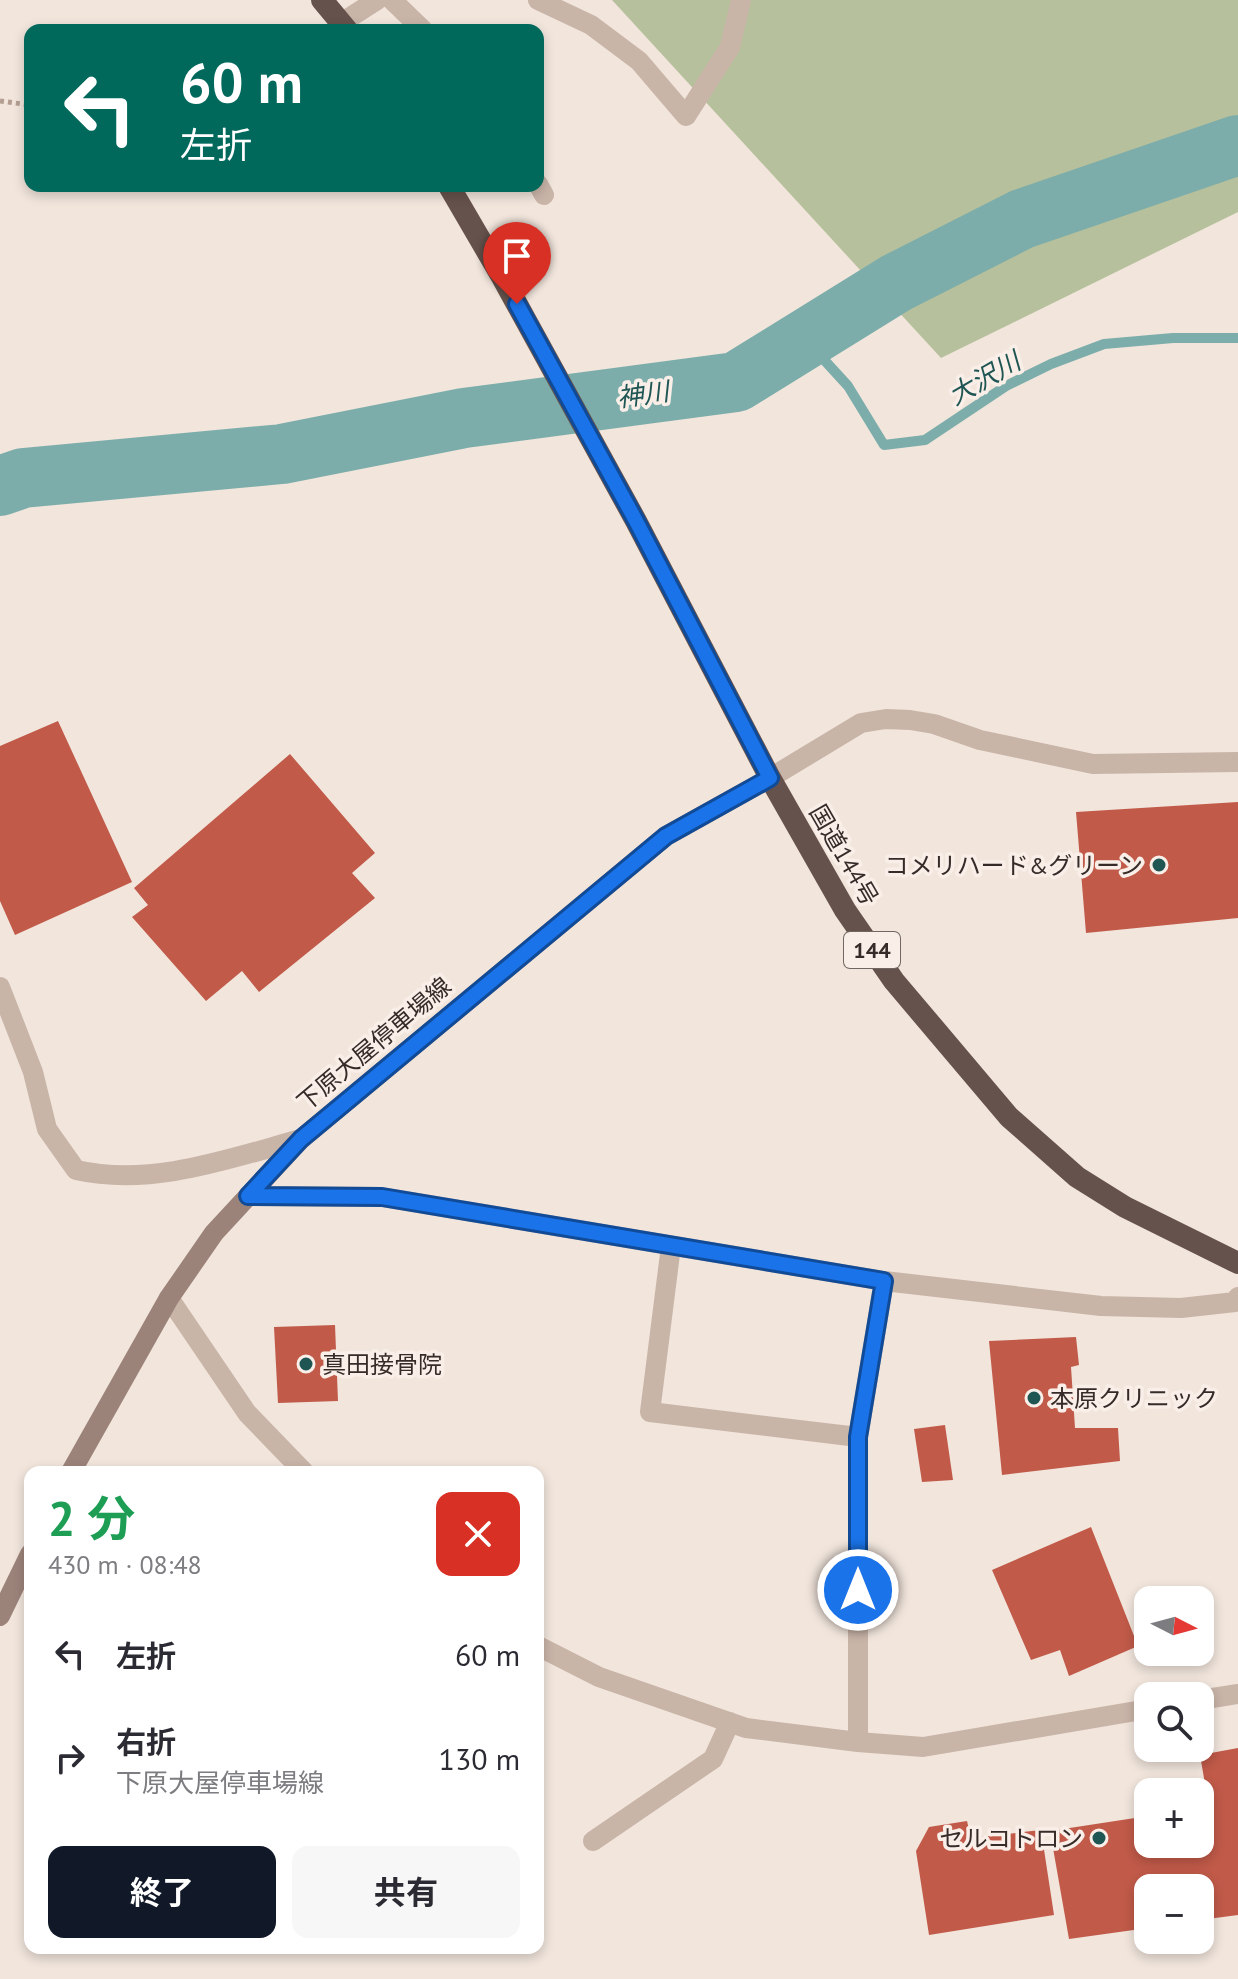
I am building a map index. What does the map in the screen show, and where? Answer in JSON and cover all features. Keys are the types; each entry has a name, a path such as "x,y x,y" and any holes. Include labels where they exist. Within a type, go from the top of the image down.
{"highway":[{"path":"322,0 342,24"},
{"name":"国道144号","path":"452,192 636,521 770,778 845,910 886,969 1009,1117 1089,1184 1176,1234 1238,1263"}],"main road":[{"name":"下原大屋停車場線","path":"74,1466 169,1298 214,1233 301,1139 666,836 770,778"},
{"path":"0,1616 24,1566"}],"street":[{"path":"347,24 377,0"},
{"path":"392,0 417,24"},
{"path":"538,0 591,25 639,61 686,116 730,47 741,0"},
{"path":"770,778 861,723 886,719 934,724 980,740 1093,764 1238,762"},
{"path":"0,987 33,1072 47,1129 76,1170 103,1176 191,1170 301,1139"},
{"path":"248,1196 382,1197 884,1281 1101,1306 1181,1308 1235,1302 1238,1297"},
{"path":"671,1246 650,1412 858,1437"},
{"path":"858,1742 858,1437 884,1281"},
{"path":"169,1298 247,1413 298,1466"},
{"path":"544,1649 599,1677 746,1728 858,1742 923,1747 1134,1711"},
{"path":"1214,1698 1238,1694"},
{"path":"593,1841 713,1759 730,1722"}],"path":[{"path":"0,101 24,104"}],"green space":[{"path":"612,0 1238,0 1238,212 941,358"}],"building":[{"path":"58,721 132,882 15,935 0,901 0,746"},
{"path":"290,754 375,853 352,873 375,898 259,992 242,971 206,1001 132,917 148,905 134,888"},
{"name":"コメリハード&グリーン","path":"1238,802 1238,918 1086,933 1076,812"},
{"name":"真田接骨院","path":"335,1325 338,1401 278,1403 274,1327"},
{"name":"本原クリニック","path":"1076,1337 1079,1365 1071,1367 1075,1428 1118,1428 1120,1461 1002,1475 989,1341"},
{"path":"945,1425 953,1480 922,1482 914,1429"},
{"path":"1091,1527 1134,1636 1134,1648 1069,1676 1060,1650 1031,1660 992,1570"},
{"name":"セルコトロン","path":"1238,1748 1238,1915 1214,1918 1214,1874 1134,1874 1134,1930 1069,1939 1050,1831 1134,1818 1134,1858 1214,1858 1214,1778 1204,1778 1201,1762 1214,1762 1214,1752"},
{"path":"967,1821 971,1838 1041,1830 1054,1915 929,1935 916,1851 929,1827"}],"waterway":[{"name":"神川","path":"0,486 23,478 282,454 464,418 736,382 896,283 1022,219 1238,145"},
{"name":"大沢川","path":"805,339 848,386 884,445 925,440 1006,386 1051,364 1104,344 1173,338 1238,338"}],"place":[{"name":"コメリハード&グリーン","path":"1159,865"},
{"name":"真田接骨院","path":"306,1364"},
{"name":"本原クリニック","path":"1034,1398"},
{"name":"セルコトロン","path":"1099,1838"}],"route":[{"path":"517,304 636,521 770,778 666,836 301,1139 248,1196 382,1197 884,1281 858,1437 858,1590"}]}
